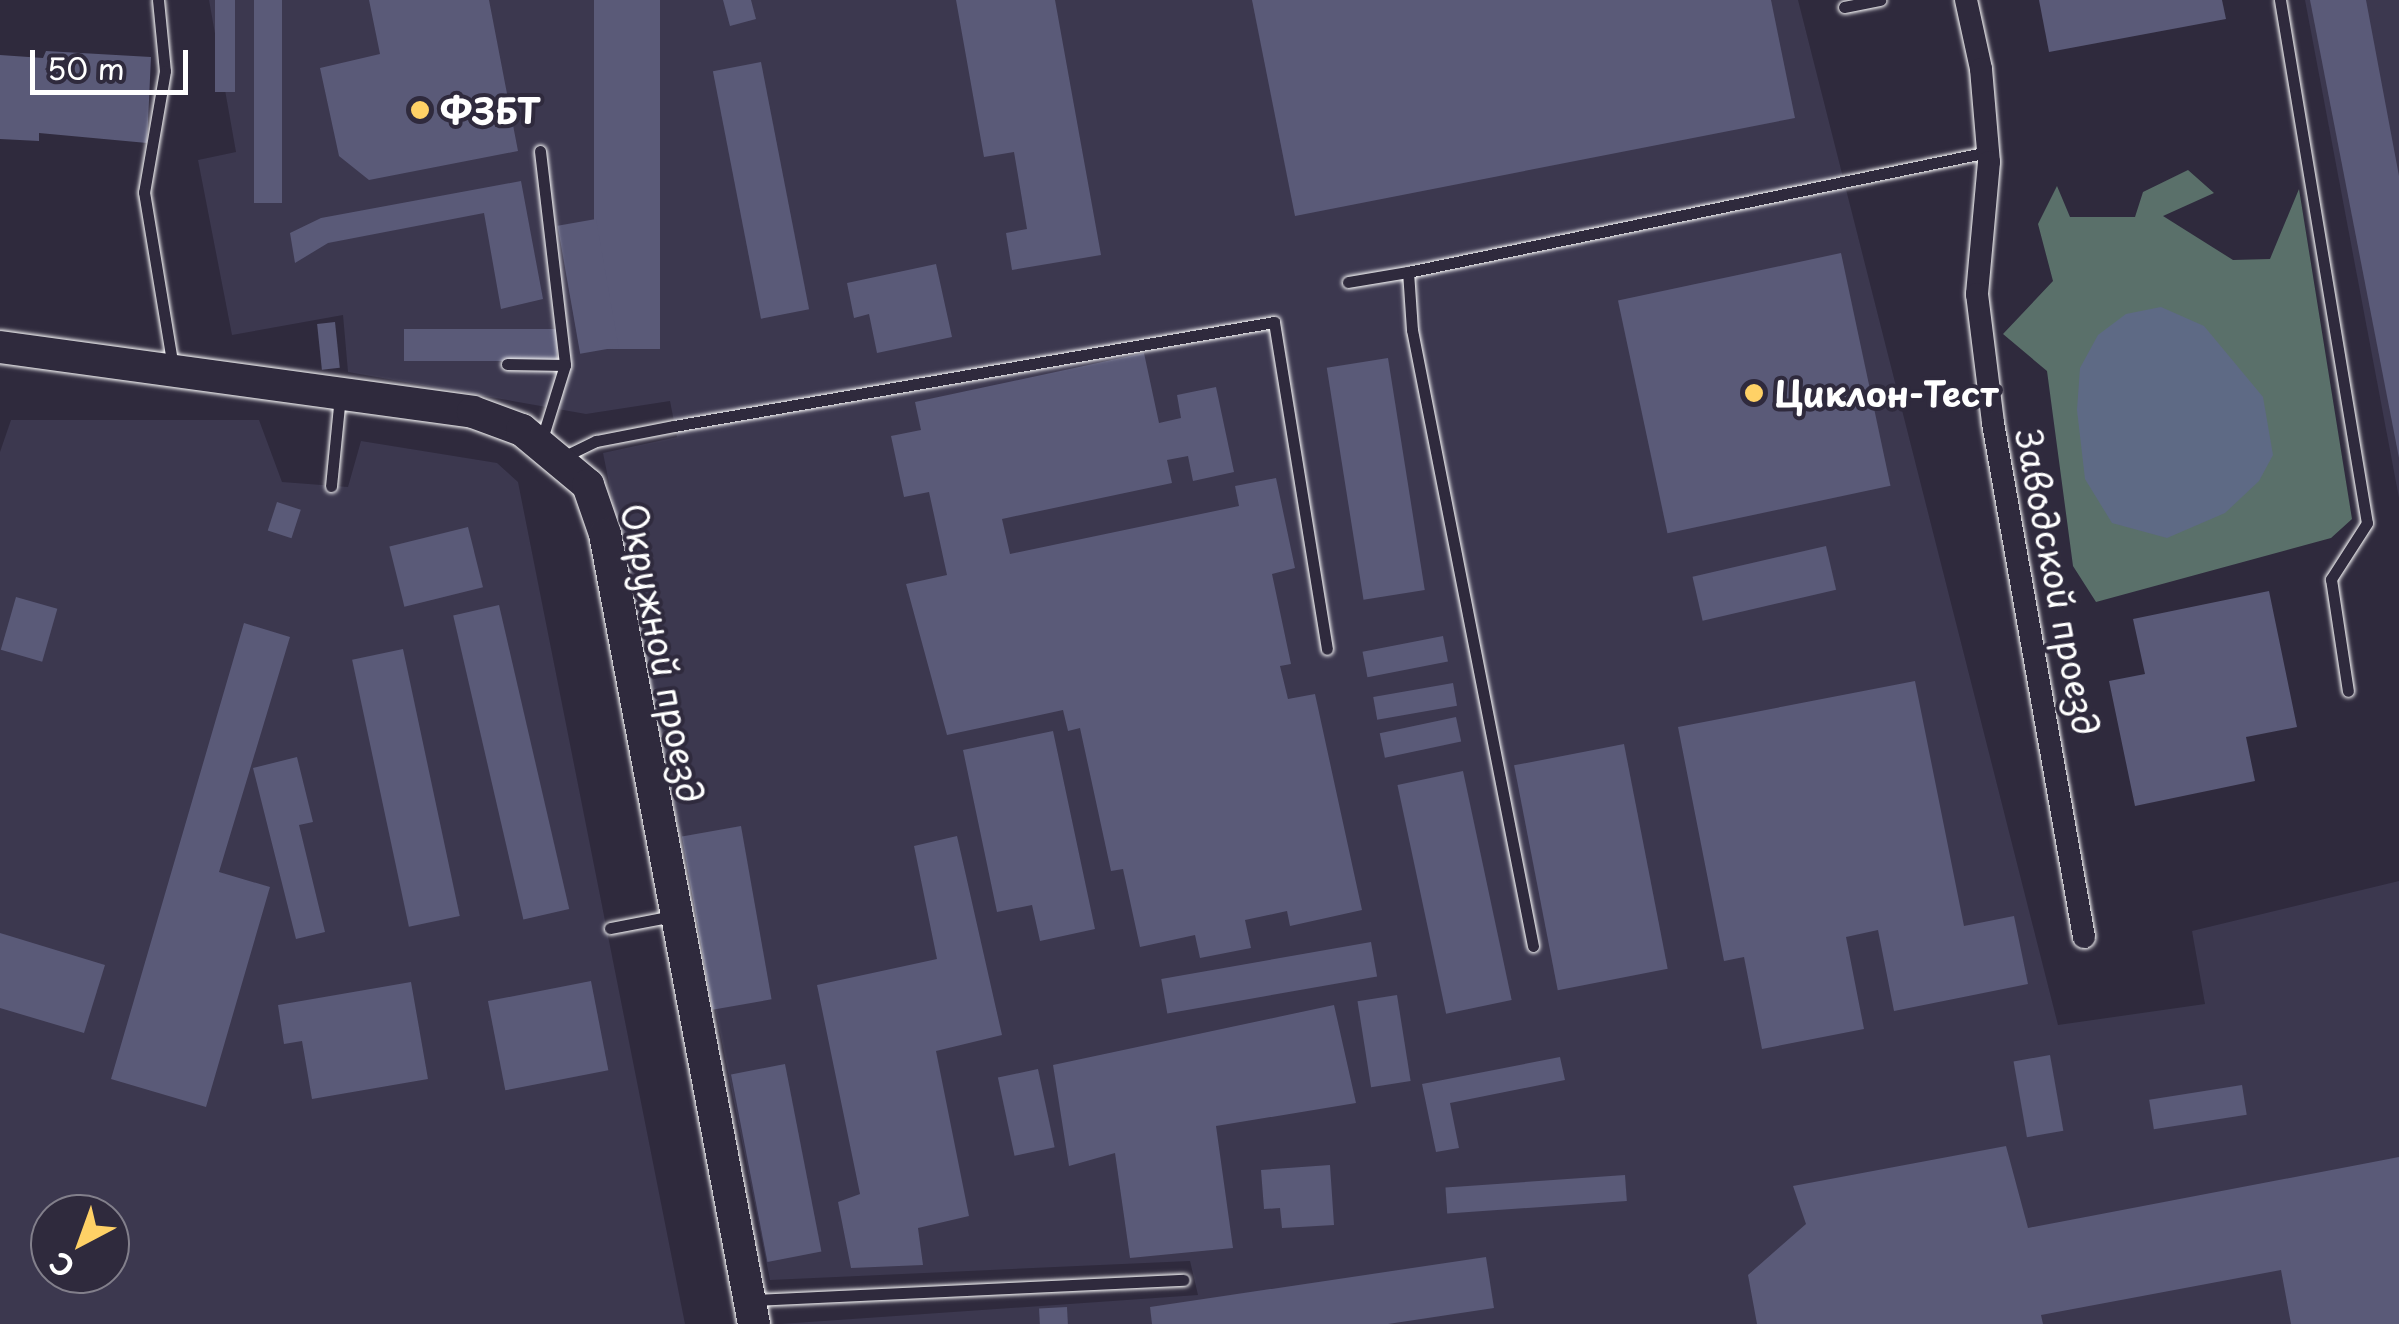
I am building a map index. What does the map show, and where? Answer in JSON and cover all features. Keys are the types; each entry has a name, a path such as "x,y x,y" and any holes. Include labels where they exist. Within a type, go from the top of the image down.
{"street":[{"name":"Заводской проезд","path":"1966,0 1988,152 1978,294 1993,423 2084,937"},
{"path":"0,347 174,367 473,412 552,450"},
{"name":"Окружной проезд","path":"552,450 588,485 605,534 673,916 752,1312"}],"lane":[{"path":"158,0 165,71 144,192 174,367"},
{"path":"1844,7 1880,0"},
{"path":"2280,0 2367,524 2331,580 2348,690"},
{"path":"540,151 565,364 552,450 1274,322 1327,650"},
{"path":"1348,282 1988,152"},
{"path":"1408,272 1412,330 1534,946"},
{"path":"507,364 565,364"},
{"path":"331,486 340,392"},
{"path":"610,928 673,916"},
{"path":"752,1312 1184,1280"}],"shaded area":[{"path":"209,0 1798,0 2058,1025 2205,1004 2192,931 2399,881 2399,1324 780,1324 1198,1295 1190,1261 770,1280 603,453 677,437 670,401 586,414 348,372 343,315 232,335 198,160 236,152"},
{"path":"2305,0 2399,0 2399,498"},
{"path":"11,420 259,420 282,482 348,487 361,441 497,463 518,482 685,1324 0,1324 0,452"}],"green space":[{"path":"2188,170 2214,193 2163,216 2233,260 2270,259 2299,189 2352,519 2331,538 2096,602 2073,566 2047,371 2003,334 2053,281 2038,224 2057,186 2070,217 2135,217 2143,192"}],"water":[{"path":"2161,307 2204,326 2263,397 2273,455 2259,481 2225,513 2167,538 2112,523 2085,479 2077,410 2080,368 2098,335 2126,314"}],"building":[{"path":"215,0 235,0 235,92 215,92"},
{"path":"254,0 282,0 282,203 254,203"},
{"name":"ФЗБТ","path":"369,0 489,0 518,151 369,180 339,156 320,68 380,54"},
{"path":"594,0 660,0 660,349 594,349"},
{"path":"723,0 751,0 756,19 730,26"},
{"path":"956,0 1055,0 1101,255 1012,270 1006,233 1027,229 1014,152 984,157"},
{"path":"1252,0 1771,0 1795,118 1295,216"},
{"path":"2039,0 2222,0 2226,19 2049,52"},
{"path":"2310,0 2366,0 2399,176 2399,458"},
{"path":"46,51 151,57 147,143 39,133 39,141 0,139 0,55 43,58"},
{"path":"761,62 809,309 761,319 713,71"},
{"path":"521,181 543,299 501,309 484,213 328,243 295,263 290,233 321,218"},
{"path":"596,219 619,347 580,354 558,226"},
{"name":"Циклон-Тест","path":"1841,253 1890,486 1667,533 1618,300"},
{"path":"936,264 952,337 877,353 869,314 854,318 847,283"},
{"path":"335,322 340,368 322,370 317,324"},
{"path":"404,329 557,329 557,361 404,361"},
{"path":"1144,353 1159,423 1181,418 1177,395 1216,387 1234,472 1193,481 1188,456 1167,460 1172,483 1002,519 1010,554 1239,506 1235,486 1276,478 1295,568 1272,574 1291,664 1280,666 1288,699 1315,694 1362,910 1290,926 1287,911 1245,920 1251,948 1200,958 1195,935 1140,947 1123,869 1111,871 1080,728 1068,731 1063,710 947,735 906,584 947,575 929,492 904,497 891,436 921,430 915,402"},
{"path":"1388,358 1425,590 1364,600 1327,368"},
{"path":"277,502 301,510 292,538 268,531"},
{"path":"468,527 483,587 404,607 389,547"},
{"path":"1826,546 1836,590 1703,621 1693,577"},
{"path":"2269,591 2297,727 2246,737 2255,781 2135,806 2109,681 2145,674 2133,619"},
{"path":"16,597 57,609 42,662 1,650"},
{"path":"499,605 569,909 523,920 453,616"},
{"path":"244,623 290,637 219,872 270,887 206,1107 111,1079"},
{"path":"1443,636 1448,662 1367,677 1363,652"},
{"path":"403,649 460,916 409,927 352,660"},
{"path":"1915,681 1964,926 2014,916 2028,984 1894,1011 1878,930 1846,937 1864,1029 1762,1049 1744,957 1724,961 1678,727"},
{"path":"1453,683 1457,706 1377,720 1373,697"},
{"path":"1456,717 1461,741 1385,758 1380,733"},
{"path":"1053,731 1095,929 1040,941 1032,905 997,912 963,750"},
{"path":"1624,744 1668,969 1558,990 1514,765"},
{"path":"297,757 313,822 299,825 325,932 296,939 253,768"},
{"path":"1463,771 1512,1000 1446,1014 1397,785"},
{"path":"741,826 772,999 712,1010 682,836"},
{"path":"957,836 1002,1035 936,1051 969,1216 918,1228 923,1265 851,1268 838,1202 860,1194 817,985 937,959 914,846"},
{"path":"0,933 105,965 84,1033 0,1008"},
{"path":"1371,942 1377,976 1167,1013 1161,979"},
{"path":"591,981 608,1070 505,1090 488,1001"},
{"path":"411,982 428,1079 312,1099 302,1041 284,1044 278,1005"},
{"path":"1397,995 1411,1081 1371,1087 1357,1001"},
{"path":"1334,1005 1356,1103 1216,1126 1233,1248 1130,1258 1115,1153 1069,1166 1053,1065"},
{"path":"2050,1055 2063,1131 2027,1137 2014,1061"},
{"path":"1560,1057 1565,1080 1450,1103 1459,1148 1436,1152 1422,1084"},
{"path":"785,1064 821,1251 767,1262 731,1074"},
{"path":"1038,1069 1055,1147 1015,1156 998,1078"},
{"path":"2242,1085 2247,1115 2154,1129 2149,1100"},
{"path":"2006,1146 2028,1228 2399,1157 2399,1324 2291,1324 2281,1270 2041,1315 2043,1324 1757,1324 1748,1275 1806,1224 1793,1186"},
{"path":"1330,1165 1334,1225 1282,1228 1280,1208 1264,1209 1261,1170"},
{"path":"1625,1175 1627,1201 1447,1213 1445,1188"},
{"path":"1486,1257 1494,1308 1388,1324 1152,1324 1150,1307"},
{"path":"1067,1307 1068,1324 1040,1324 1039,1308"}],"place":[{"name":"ФЗБТ","path":"420,110"},
{"name":"Циклон-Тест","path":"1754,393"}]}
